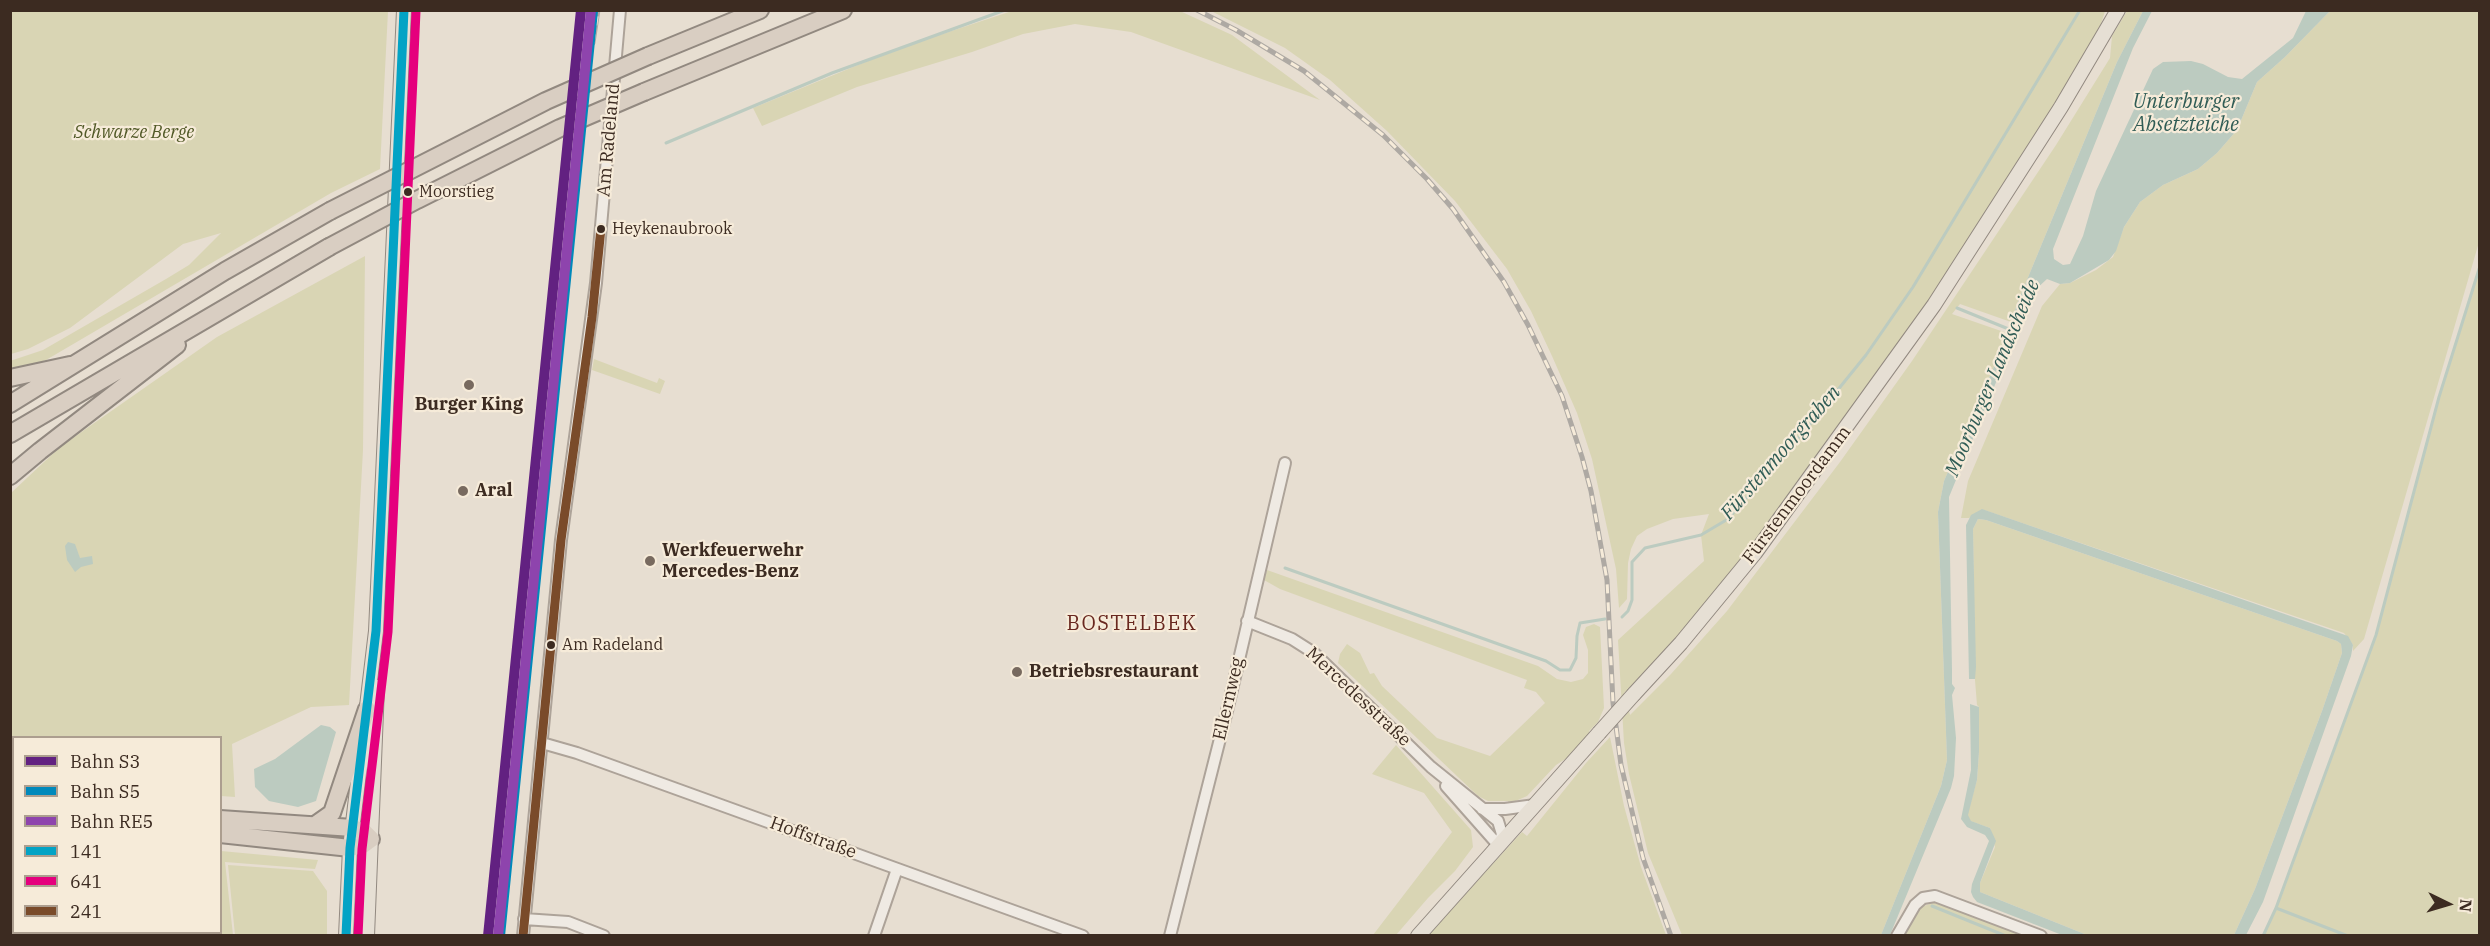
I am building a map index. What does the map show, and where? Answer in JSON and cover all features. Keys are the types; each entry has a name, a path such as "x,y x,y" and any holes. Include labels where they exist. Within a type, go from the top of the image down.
{"highway":[{"path":"10,404 225,271 330,211 546,101 760,10"},
{"path":"10,434 329,247 560,128 843,10"},
{"path":"10,477 224,307"},
{"path":"10,378 77,364"},
{"path":"315,825 332,813 368,709"},
{"path":"222,819 353,828 364,832 370,839 363,845 350,848 222,834"}],"main road":[{"path":"346,936 350,848 376,631 404,10"},
{"name":"Fürstenmoordamm","path":"1418,936 1725,591 1865,402 1961,265 2061,107 2118,10"},
{"path":"367,936 378,707 376,631"}],"street":[{"name":"Am Radeland","path":"523,936 567,488 596,283 620,10"},
{"name":"Am Radeland","path":"620,24 629,10"},
{"name":"Ellernweg","path":"1170,936 1285,463"},
{"name":"Mercedesstraße","path":"1247,621 1292,639 1314,653 1431,767 1500,825 1502,834 1499,846"},
{"name":"Hoffstraße","path":"542,743 577,753 1083,936"},
{"name":"Mercedesstraße","path":"1431,767 1499,846"},
{"path":"1482,809 1535,805"},
{"path":"874,936 897,869"},
{"path":"1897,936 1915,905 1930,896 1947,899 2041,936"},
{"path":"524,919 568,922 604,936"}],"green space":[{"path":"1015,10 1180,11 1232,35 1320,100 1131,32 1075,24 1023,34 857,87 762,126 753,108 897,49"},
{"name":"Schwarze Berge","path":"11,11 388,11 380,169 331,193 46,360 11,373 10,361 43,350 166,279 189,265 221,233 183,244 70,328 28,349 11,354"},
{"path":"1211,11 2105,11 2101,24 2031,146 1976,233 1863,397 1733,571 1686,629 1624,693 1630,715 1671,674 1727,611 1840,462 1912,361 2056,145 2110,58 2112,36 2127,11 2143,11 2117,62 2011,322 1960,304 1952,314 2004,332 2007,337 1944,481 1938,512 1947,760 1941,786 1881,935 1682,935 1648,853 1629,774 1624,743 1618,640 1704,561 1701,535 1709,514 1673,519 1647,529 1637,536 1628,563 1627,599 1619,608 1616,569 1592,459 1577,413 1531,311 1507,269 1455,201 1387,131 1330,80 1285,48"},
{"path":"2330,11 2479,11 2479,242 2364,639 2353,651 2353,645 2344,633 1987,511 1982,510 1969,518 1961,518 1968,481 2042,306 2060,284 2070,283 2096,270 2113,257 2124,227 2140,202 2163,185 2198,169 2217,153 2237,130 2257,82"},
{"path":"365,256 363,450 349,705 311,707 232,744 235,797 222,796 222,736 12,736 12,762 11,493 60,447 217,337"},
{"path":"2479,266 2479,935 2263,935 2276,908 2376,635 2439,397"},
{"path":"594,359 657,383 659,378 665,381 660,394 592,370"},
{"path":"1978,519 2341,644 2342,653 2322,711 2255,889 2234,935 2087,935 1980,892 1980,883 1995,847 1990,828 1970,821 1967,815 1977,780 1979,752 1979,707 1975,680 1973,529"},
{"path":"1267,570 1538,666 1557,679 1571,682 1583,679 1588,673 1588,650 1583,635 1586,627 1594,624 1600,627 1604,708 1598,722 1570,756 1556,765 1527,796 1509,804 1508,801 1488,801 1478,796 1338,663 1340,654 1347,644 1360,653 1370,674 1374,673 1382,686 1437,738 1490,756 1545,703 1536,692 1524,688 1527,680 1280,589 1264,580"},
{"path":"1610,737 1624,806 1641,867 1666,935 1428,935 1522,832 1527,836"},
{"path":"1396,745 1471,830 1473,847 1455,871 1396,935 1373,935 1452,832 1424,793 1372,774"},
{"path":"222,851 318,860 315,869 225,862 233,935 11,935 11,887 12,934 222,934"},
{"path":"228,865 313,871 327,891 327,935 235,935"},
{"path":"1935,902 2028,936 1900,936 1916,909"}],"water":[{"name":"Unterburger Absetzteiche","path":"2143,11 2152,11 2133,48 2053,249 2054,259 2063,265 2070,264 2083,236 2096,191 2153,69 2163,62 2191,61 2203,64 2228,77 2242,79 2293,38 2306,11 2330,11 2257,82 2237,130 2217,153 2198,169 2163,185 2140,202 2124,227 2116,251 2109,260 2070,283 2060,284 2047,279 2033,292 1949,497 1952,684 1955,688 1952,695 1956,738 1954,776 1890,935 1881,935 1941,786 1947,760 1938,512 1944,481 2007,337 2017,304 2117,62"},
{"path":"1982,509 2348,636 2353,645 2351,656 2263,902 2246,935 2234,935 2255,889 2322,711 2342,653 2341,644 1978,519 1973,529 1976,667 1975,679 1969,679 1966,525 1971,515"},
{"path":"68,542 75,544 80,558 92,556 93,564 81,567 75,572 67,560 65,546"},
{"path":"1970,704 1979,707 1979,752 1977,780 1968,815 1971,821 1990,828 1996,841 1980,883 1980,892 2087,935 2062,935 1977,902 1973,897 1972,884 1989,841 1985,835 1967,827 1961,819 1971,770"},
{"path":"321,725 330,727 336,732 316,801 298,807 269,801 255,787 254,769 275,759"}],"waterway":[{"path":"666,143 832,73 1005,10"},
{"name":"Fürstenmoorgraben","path":"1622,617 1628,611 1632,600 1632,562 1645,548 1701,535 1728,519 1866,355 1913,287 2080,10"},
{"path":"2348,936 2276,908 2376,635 2439,397 2480,266"},
{"name":"Moorburger Landscheide","path":"1957,308 2011,330"},
{"name":"Fürstenmoorgraben","path":"1285,568 1546,661 1560,670 1570,670 1576,658 1580,623 1605,619"},
{"path":"1932,906 2006,936"},
{"path":"2263,936 2276,908"}],"railway":[{"path":"593,43 598,10"},
{"path":"1197,10 1236,30 1304,71 1383,135 1453,209 1504,282 1528,325 1562,396 1591,491 1607,580 1613,703 1621,765 1643,858 1671,936"}],"rail line":[{"name":"S3","path":"488,936 581,10"},
{"name":"RE5","path":"498,936 591,10"},
{"name":"S5","path":"500,936 593,11"}],"transit line":[{"name":"141","path":"346,936 350,848 376,631 404,10"},
{"name":"641","path":"358,936 362,849 388,632 416,11"},
{"name":"241","path":"523,936 561,540 592,317 601,228"}],"place":[{"name":"Moorstieg","path":"408,192"},
{"name":"Heykenaubrook","path":"601,229"},
{"name":"Burger King","path":"469,385"},
{"name":"Aral","path":"463,491"},
{"name":"Werkfeuerwehr Mercedes-Benz","path":"650,561"},
{"name":"Am Radeland","path":"551,645"},
{"name":"Betriebsrestaurant","path":"1017,672"}],"district":[{"name":"BOSTELBEK","path":"1132,624"}]}
